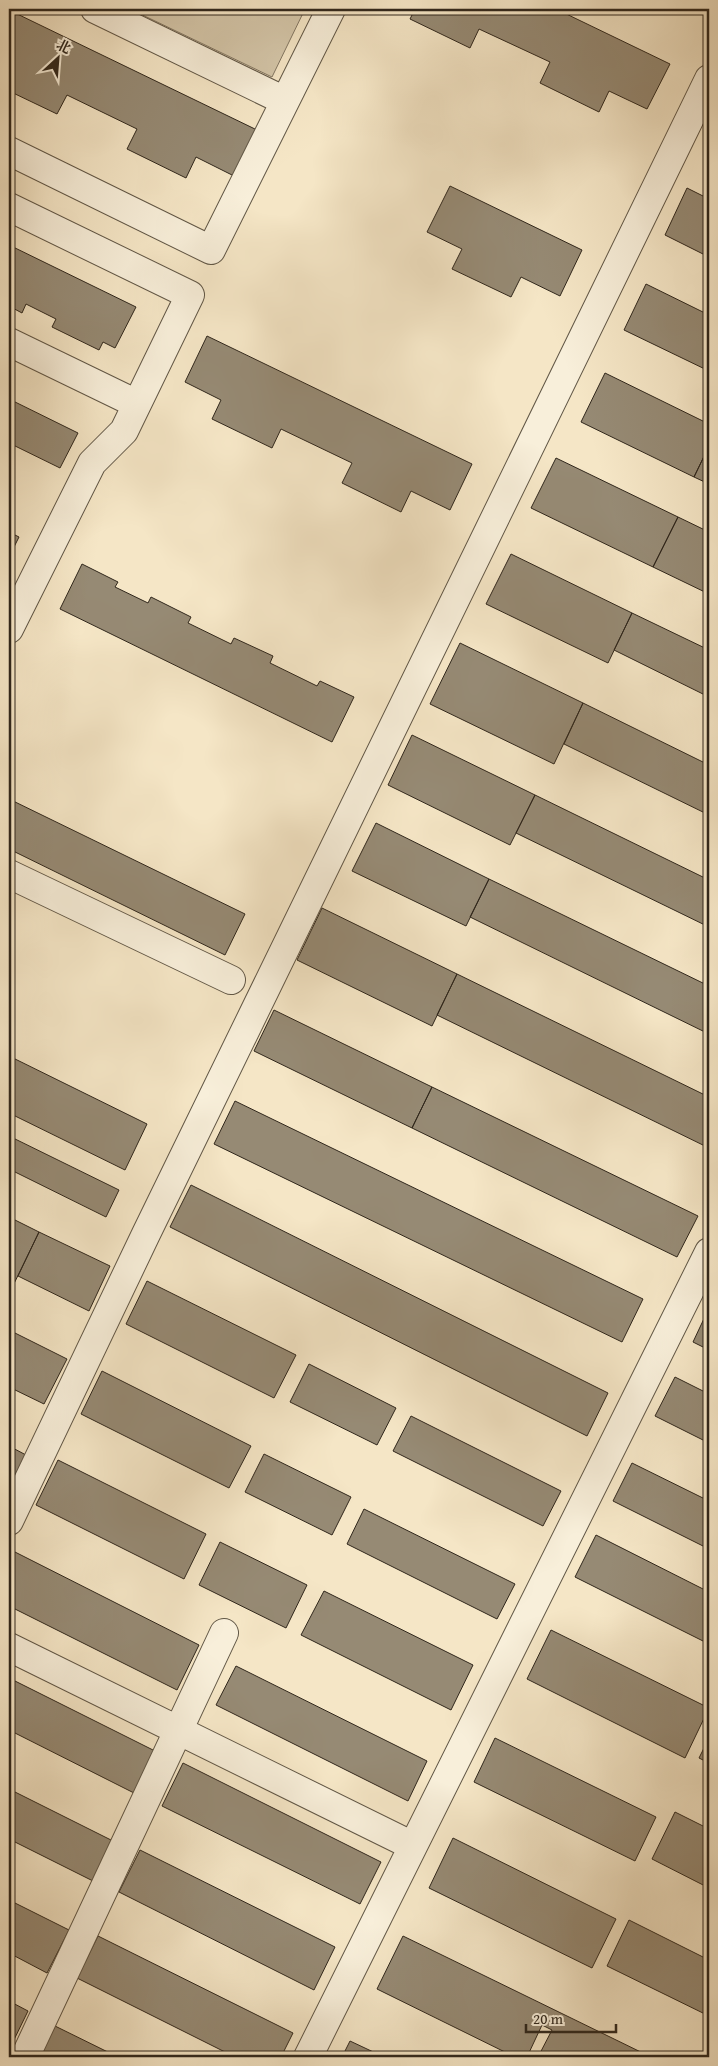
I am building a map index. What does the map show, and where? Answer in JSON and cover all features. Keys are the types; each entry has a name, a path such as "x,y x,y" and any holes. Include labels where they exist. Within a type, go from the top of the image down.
{"lane":[{"path":"95,9 285,101"},
{"path":"9,151 211,250 331,9"},
{"path":"9,1521 146,1234 709,79"},
{"path":"9,207 190,295 124,431 92,463 9,629"},
{"path":"9,342 137,404"},
{"path":"9,874 231,980"},
{"path":"308,2057 709,1252"},
{"path":"25,2057 224,1633"},
{"path":"10,1649 413,1846"}],"shaded area":[{"path":"130,9 305,9 272,77"}],"building":[{"path":"415,9 556,9 670,64 647,109 609,91 599,112 540,83 550,62 479,29 470,48 410,19"},
{"path":"9,10 257,130 234,176 196,157 186,178 127,149 137,129 67,95 57,114 9,91"},
{"path":"450,186 582,250 560,296 521,277 511,297 452,269 462,249 427,232"},
{"path":"687,188 709,199 709,257 665,235"},
{"path":"9,245 136,307 115,348 103,342 99,350 52,327 56,319 26,304 22,313 9,306"},
{"path":"646,284 709,315 709,371 624,330"},
{"path":"207,336 472,464 450,510 411,491 401,512 342,483 352,463 281,429 272,448 212,419 221,400 185,382"},
{"path":"605,373 709,424 709,446 694,477 581,422"},
{"path":"9,399 78,433 60,468 9,443"},
{"path":"709,446 709,484 694,477"},
{"path":"556,458 678,517 653,567 531,508"},
{"path":"678,517 709,532 709,594 653,567"},
{"path":"9,532 19,537 9,557"},
{"path":"511,554 632,613 608,663 486,604"},
{"path":"82,564 118,582 115,587 148,603 151,597 191,617 188,623 231,644 234,638 273,656 270,663 317,686 320,681 354,697 332,742 60,609"},
{"path":"632,613 709,650 709,697 614,650"},
{"path":"460,643 583,703 554,764 430,704"},
{"path":"583,703 709,765 709,815 564,744"},
{"path":"412,735 535,795 510,845 388,785"},
{"path":"535,795 709,880 709,927 516,833"},
{"path":"9,799 245,914 225,955 9,849"},
{"path":"376,823 489,879 466,926 352,871"},
{"path":"489,879 709,986 709,1034 470,917"},
{"path":"322,908 457,974 432,1026 297,960"},
{"path":"457,974 709,1097 709,1148 437,1015"},
{"path":"274,1010 432,1087 412,1128 254,1051"},
{"path":"9,1056 147,1124 125,1170 9,1113"},
{"path":"432,1087 698,1216 677,1257 412,1128"},
{"path":"235,1101 643,1299 622,1342 214,1144"},
{"path":"9,1136 119,1190 106,1217 9,1169"},
{"path":"191,1185 608,1393 587,1436 170,1227"},
{"path":"9,1217 39,1232 9,1294"},
{"path":"39,1232 110,1266 89,1311 18,1276"},
{"path":"147,1281 296,1355 274,1398 126,1324"},
{"path":"709,1308 709,1350 693,1342"},
{"path":"9,1330 67,1359 44,1404 9,1387"},
{"path":"309,1364 396,1408 377,1445 290,1402"},
{"path":"102,1371 251,1446 229,1488 81,1414"},
{"path":"675,1377 709,1394 709,1443 655,1416"},
{"path":"411,1416 561,1491 543,1526 393,1451"},
{"path":"9,1446 26,1455 9,1489"},
{"path":"264,1454 351,1497 332,1535 245,1492"},
{"path":"58,1460 206,1534 184,1579 36,1505"},
{"path":"632,1463 709,1501 709,1549 613,1501"},
{"path":"364,1509 515,1584 497,1619 347,1544"},
{"path":"596,1535 709,1592 709,1644 575,1577"},
{"path":"220,1542 307,1585 286,1628 199,1585"},
{"path":"13,1551 199,1645 177,1690 9,1606 9,1560"},
{"path":"324,1591 473,1665 451,1710 301,1635"},
{"path":"551,1630 709,1708 685,1758 527,1679"},
{"path":"236,1666 427,1761 408,1801 216,1705"},
{"path":"9,1678 157,1752 136,1794 9,1730"},
{"path":"495,1738 656,1817 635,1861 474,1782"},
{"path":"709,1738 709,1763 699,1758"},
{"path":"183,1763 381,1862 360,1904 162,1806"},
{"path":"9,1789 113,1841 93,1881 9,1839"},
{"path":"675,1812 709,1829 709,1888 652,1859"},
{"path":"453,1838 616,1919 592,1968 429,1888"},
{"path":"140,1850 335,1947 314,1990 119,1892"},
{"path":"9,1900 69,1930 47,1973 9,1953"},
{"path":"629,1920 709,1960 709,2016 607,1966"},
{"path":"98,1936 293,2033 281,2057 235,2057 77,1978"},
{"path":"403,1936 651,2057 538,2057 552,2030 542,2025 527,2057 515,2057 377,1989"},
{"path":"9,2001 28,2011 9,2050"},
{"path":"55,2026 118,2057 39,2057"},
{"path":"350,2041 384,2057 342,2057"}]}
